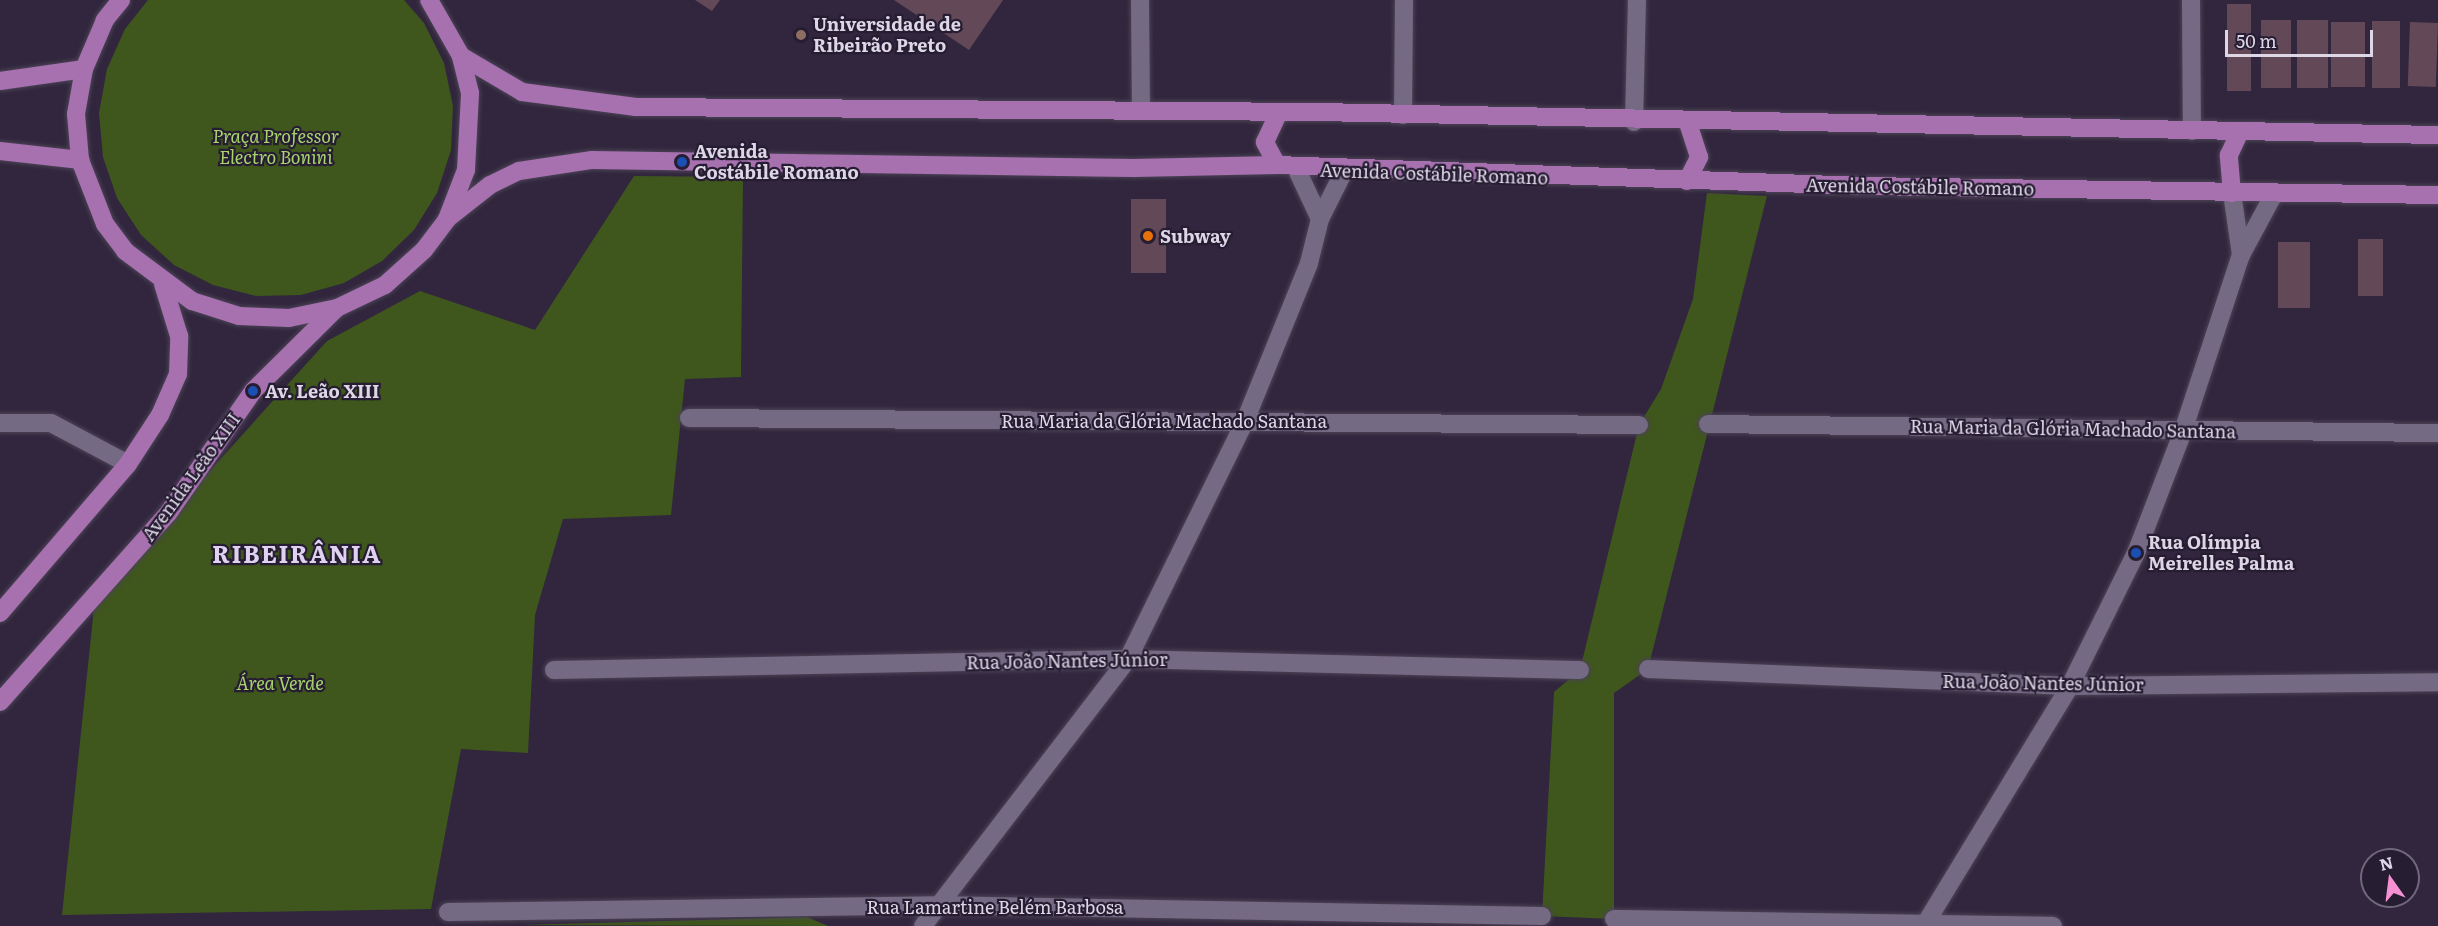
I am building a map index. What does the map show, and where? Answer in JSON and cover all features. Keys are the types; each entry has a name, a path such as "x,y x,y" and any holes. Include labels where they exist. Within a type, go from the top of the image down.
{"main road":[{"path":"121,0 105,20 84,69 76,114 80,160 105,224 125,251 163,284 192,301 239,316 289,318 337,308 385,285 424,250 447,219 466,170 472,132 461,56 429,0"},
{"path":"461,56 522,92 626,106 1402,115 1634,122 2438,135"},
{"path":"0,81 84,69"},
{"path":"1277,165 1265,142 1278,114"},
{"path":"1687,181 1699,157 1688,123"},
{"path":"2232,194 2229,155 2240,131"},
{"path":"0,151 80,160"},
{"name":"Avenida Costábile Romano","path":"447,219 490,185 519,171 592,160 1277,165 1297,170 1687,181 2232,194 2438,195"},
{"path":"0,613 128,464 178,374 179,336 163,284"},
{"name":"Avenida Leão XIII","path":"0,702 169,512 253,391 337,308"}],"street":[{"path":"1140,0 1141,111"},
{"path":"1402,115 1404,0"},
{"path":"1634,122 1637,0"},
{"path":"2191,0 2192,131"},
{"path":"1297,170 1320,219"},
{"path":"923,926 1128,659 1245,421 1309,263 1320,219 1344,171"},
{"path":"2232,194 2241,255"},
{"path":"1925,925 2070,686 2136,553 2183,431 2241,255 2274,194"},
{"name":"Rua Maria da Glória Machado Santana","path":"689,418 1639,425"},
{"path":"0,423 51,423 128,464"},
{"name":"Rua Maria da Glória Machado Santana","path":"1708,424 2438,433"},
{"name":"Rua João Nantes Júnior","path":"554,670 1128,659 1580,670"},
{"name":"Rua João Nantes Júnior","path":"1648,669 2070,686 2438,682"},
{"name":"Rua Lamartine Belém Barbosa","path":"448,912 939,905 1542,916"},
{"path":"1614,919 2054,926"}],"green space":[{"name":"Praça Professor Electro Bonini","path":"148,0 404,0 424,23 444,63 453,106 451,150 437,193 414,230 382,261 344,283 301,295 256,296 213,285 174,265 141,235 117,198 103,157 99,113 107,69 125,29"},
{"name":"Área Verde","path":"634,176 743,177 741,377 685,379 671,515 563,519 535,615 528,753 461,749 431,909 62,915 95,598 327,341 420,291 535,330"},
{"path":"1707,193 1767,196 1648,669 1614,693 1614,919 1542,916 1554,692 1580,670 1639,425 1661,389 1693,299"},
{"path":"807,917 828,926 519,925"}],"building":[{"path":"695,0 720,0 712,11"},
{"path":"894,0 1003,0 969,50"},
{"path":"2227,4 2251,4 2251,91 2227,91"},
{"path":"2261,20 2291,20 2291,88 2261,88"},
{"path":"2297,20 2328,20 2328,88 2297,88"},
{"path":"2372,21 2400,21 2400,88 2372,88"},
{"path":"2331,22 2365,22 2365,87 2331,87"},
{"path":"2410,22 2438,23 2436,87 2408,86"},
{"name":"Subway","path":"1131,199 1166,199 1166,273 1131,273"},
{"path":"2358,239 2383,239 2383,296 2358,296"},
{"path":"2278,242 2310,242 2310,308 2278,308"}],"place":[{"name":"Universidade de Ribeirão Preto","path":"801,35"},
{"name":"Avenida Costábile Romano","path":"682,162"},
{"name":"Subway","path":"1148,236"},
{"name":"Av. Leão XIII","path":"253,391"},
{"name":"Rua Olímpia Meirelles Palma","path":"2136,553"}],"district":[{"name":"RIBEIRÂNIA","path":"297,553"}]}
